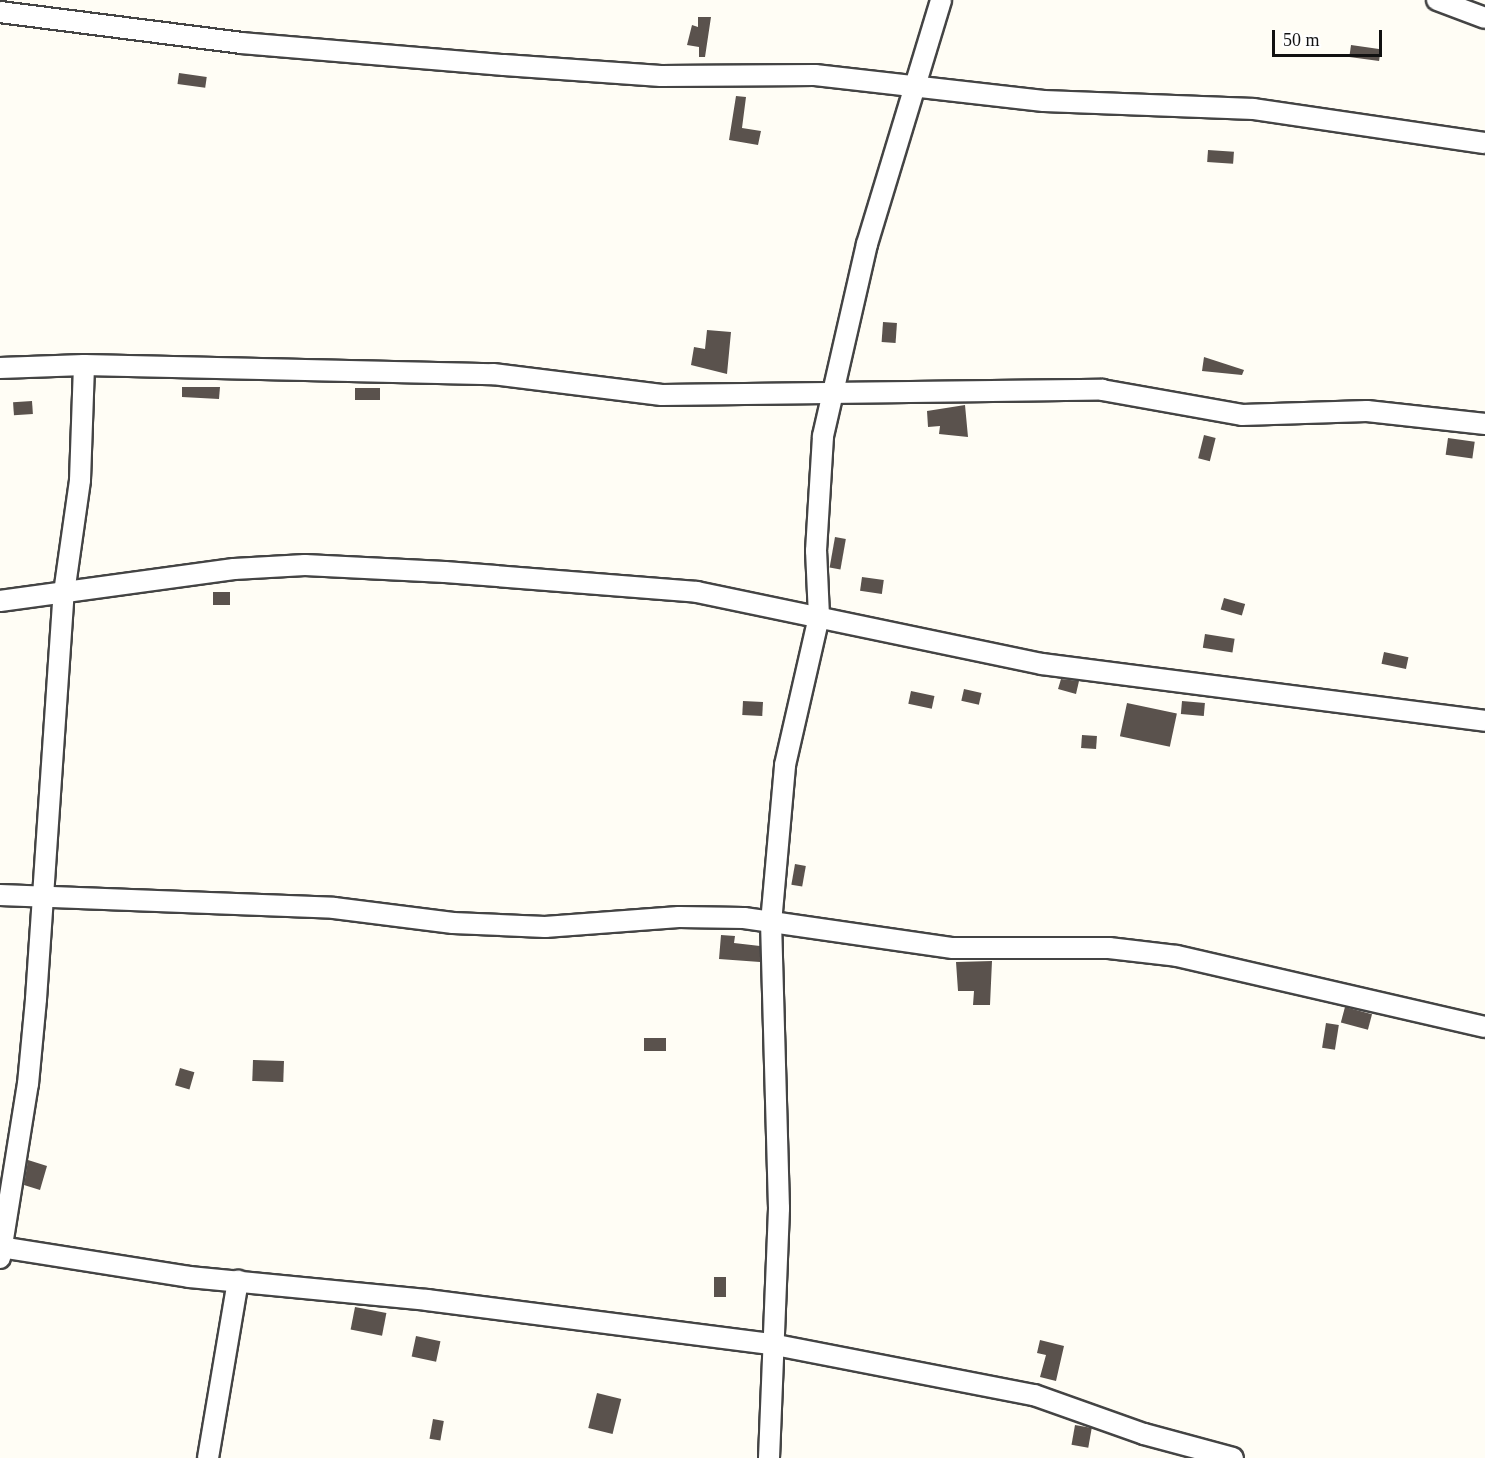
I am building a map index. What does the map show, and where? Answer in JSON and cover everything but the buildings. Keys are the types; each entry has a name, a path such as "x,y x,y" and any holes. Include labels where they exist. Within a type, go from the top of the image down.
{"street":[{"path":"769,1458 776,1345 779,1208 771,923 784,765 819,616 817,516 829,396 913,88 941,0"},
{"path":"1437,0 1485,18"},
{"path":"0,12 241,43 504,65 661,76 815,75 913,88 1044,101 1254,109 1485,143"},
{"path":"84,365 80,480 64,593 44,898 28,1084 0,1251 238,1281 428,1300 776,1345 1034,1395 1144,1434 1233,1458"},
{"path":"0,368 84,365 493,374 662,395 829,396 1102,390 1242,415 1367,411 1485,424"},
{"path":"0,601 177,575 305,565 697,592 1042,664 1485,721"},
{"path":"0,895 334,908 453,923 545,927 679,917 771,923 953,948 1109,948 1177,956 1485,1027"},
{"path":"208,1458 238,1281"}]}
